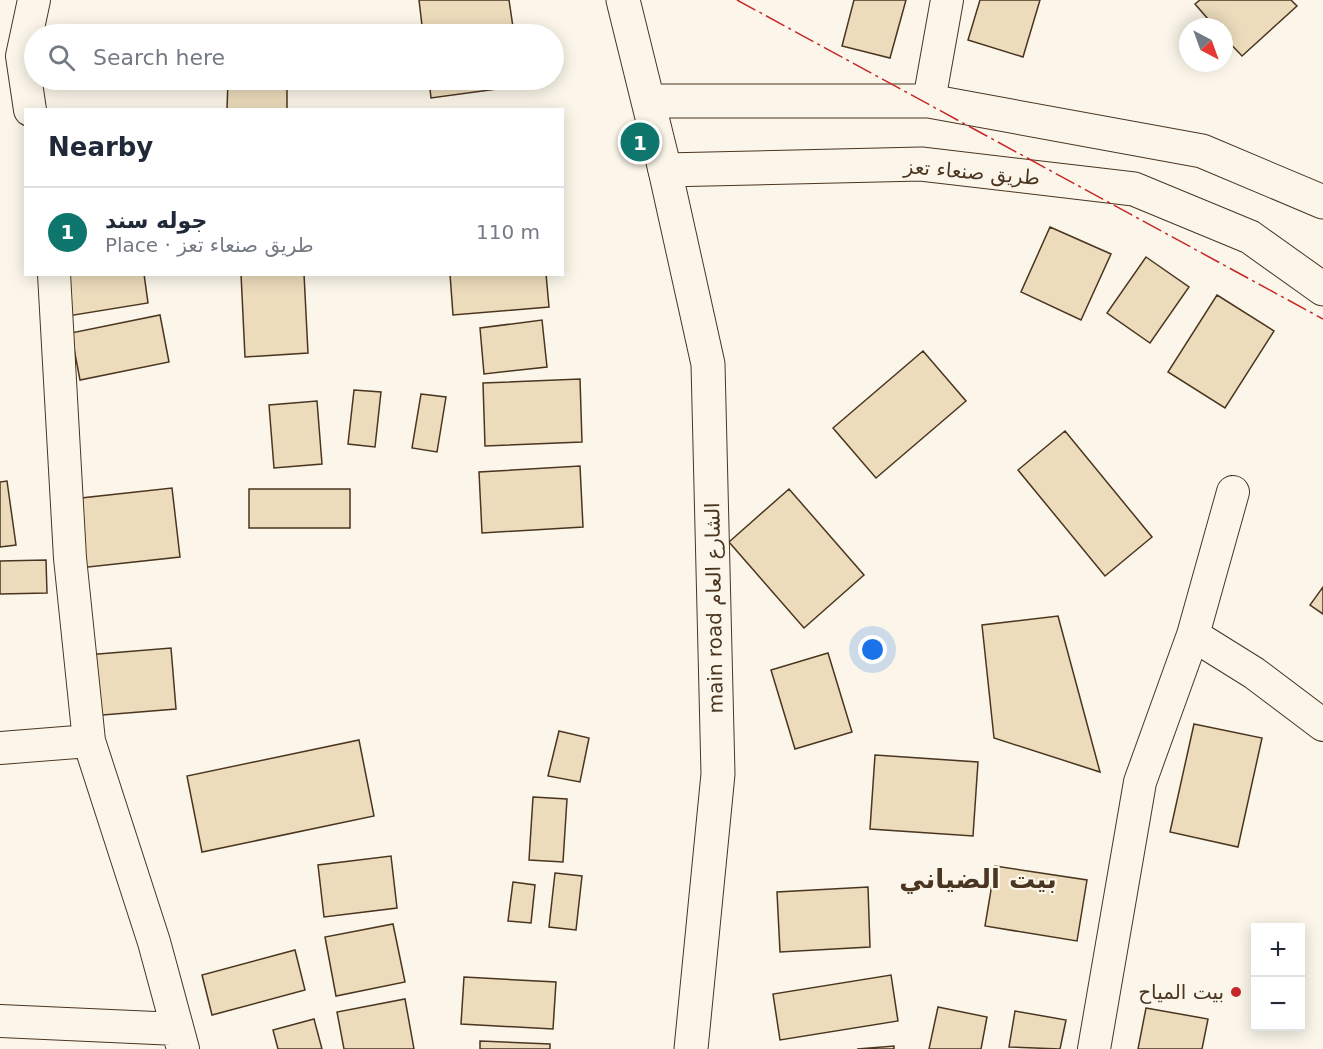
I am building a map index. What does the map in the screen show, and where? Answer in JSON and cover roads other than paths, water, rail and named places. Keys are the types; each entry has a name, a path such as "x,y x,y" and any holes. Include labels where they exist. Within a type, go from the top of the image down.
{"main road":[{"path":"623,0 650,101 665,170"},
{"path":"650,101 929,101 1202,151 1323,202"},
{"name":"طريق صنعاء تعز","path":"665,170 921,164 1134,189 1250,237 1323,289"},
{"name":"main road الشارع العام","path":"665,170 708,364 718,774 691,1049"}],"street":[{"path":"29,24 34,0"},
{"path":"929,101 947,0"},
{"path":"24,48 22,57 24,70"},
{"path":"27,90 30,108"},
{"path":"0,1022 180,1039 154,942 89,741 70,558 54,276"},
{"path":"1094,1049 1140,782 1192,635 1233,492"},
{"path":"1192,635 1254,673 1323,725"},
{"path":"0,748 89,741"}],"place":[{"name":"جوله سند","path":"640,142"},
{"name":"بيت المياح","path":"1236,992"}],"district":[{"name":"بيت الضياني","path":"978,879"}]}
